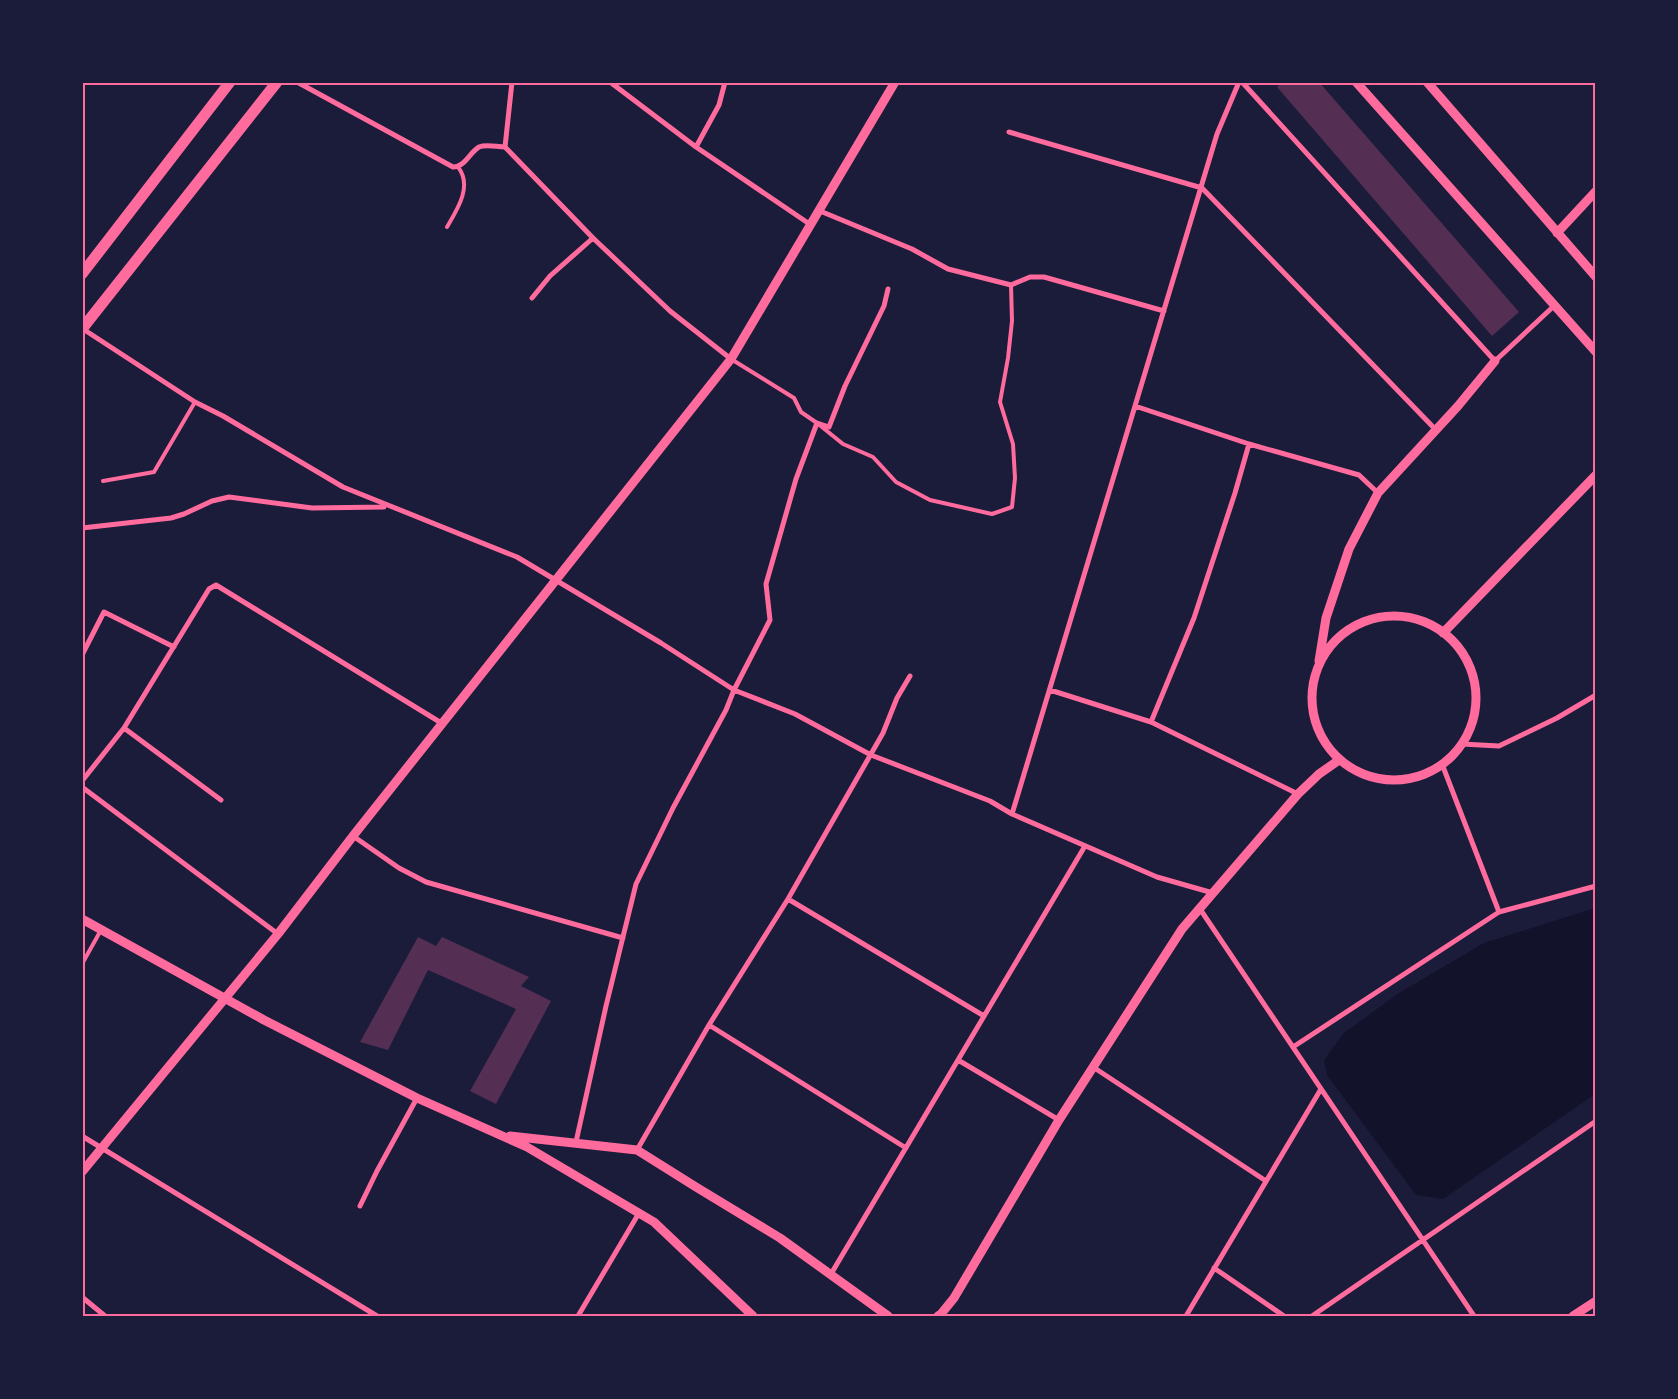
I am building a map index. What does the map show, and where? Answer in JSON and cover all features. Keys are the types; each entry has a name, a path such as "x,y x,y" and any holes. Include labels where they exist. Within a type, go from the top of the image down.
{"main road":[{"path":"82,274 230,82"},
{"path":"83,329 277,82"}],"street":[{"path":"297,82 453,167 458,167 478,148 483,146 505,147 593,238 670,312 731,359"},
{"path":"505,147 512,82"},
{"path":"610,82 696,147 811,225"},
{"path":"696,147 719,105 725,82"},
{"path":"82,1172 278,934 731,359 895,82"},
{"path":"1012,814 1217,134 1241,82 1495,361"},
{"path":"1356,82 1596,352"},
{"path":"1427,82 1596,277"},
{"path":"1009,132 1202,188 1436,430"},
{"path":"1557,233 1596,191"},
{"path":"820,210 912,250 948,269 1010,285 1030,277 1044,277 1164,311"},
{"path":"532,298 556,270 593,238"},
{"path":"576,1142 606,1006 636,884 770,620 766,584 796,479 817,423 829,427 845,386 884,306 888,289"},
{"path":"1319,664 1333,642 1354,626 1378,617 1405,616 1431,624 1454,641 1469,664 1476,691 1473,719 1462,744 1442,764 1417,777 1390,780 1362,775 1339,760 1322,740 1313,715 1312,689 1319,664 1326,618 1349,550 1378,493 1458,406 1495,361 1555,305"},
{"path":"83,329 195,402 223,416 343,488 388,507 453,530 517,557 661,643 734,690 796,714 871,755 990,801 1012,814 1156,877 1213,893"},
{"path":"1135,406 1249,444 1359,475 1378,493"},
{"path":"1151,722 1194,618 1249,444"},
{"path":"1443,633 1596,475"},
{"path":"82,528 171,518 212,501 229,498 312,508 388,507"},
{"path":"82,781 124,728 209,589 216,585 219,585 443,724"},
{"path":"82,655 104,612 174,647"},
{"path":"637,1150 709,1025 788,899 871,755 883,733 897,698 910,676"},
{"path":"1050,690 1151,722 1298,794"},
{"path":"1462,744 1499,746 1558,718 1596,695"},
{"path":"124,728 220,800"},
{"path":"941,1316 954,1298 1060,1120 1182,929 1298,794 1319,774 1339,760"},
{"path":"1442,764 1499,912"},
{"path":"82,787 278,934"},
{"path":"354,836 399,868 426,882 623,938"},
{"path":"831,1274 1085,846"},
{"path":"1293,1047 1499,912 1596,886"},
{"path":"788,899 984,1016"},
{"path":"1200,909 1474,1316"},
{"path":"82,920 264,1020 418,1098 528,1147 654,1222 753,1316"},
{"path":"709,1025 906,1148"},
{"path":"958,1060 1060,1120"},
{"path":"1094,1067 1266,1181"},
{"path":"1186,1316 1321,1089"},
{"path":"360,1206 377,1171 418,1098"},
{"path":"1312,1316 1596,1121"},
{"path":"503,1135 637,1150 780,1238 888,1316"},
{"path":"82,1136 377,1316"},
{"path":"578,1316 639,1214"},
{"path":"1214,1268 1284,1316"},
{"path":"82,1297 105,1316"},
{"path":"1573,1316 1596,1301"}],"lane":[{"path":"447,227 462,201 464,182 462,172 458,167"},
{"path":"731,359 794,398 801,412 843,444 873,457 896,482 930,500 992,514 1012,507 1015,478 1013,444 1000,402 1012,321 1010,285"},
{"path":"103,481 154,472 195,402"},
{"path":"82,964 101,930"}],"shaded area":[{"path":"1595,908 1595,1094 1443,1199 1416,1195 1327,1075 1324,1060 1344,1033 1399,993 1484,943"}],"building":[{"path":"1283,82 1319,82 1519,312 1492,336 1277,87"},
{"path":"418,937 436,946 442,937 529,977 521,986 551,1001 496,1104 470,1091 516,1009 428,970 388,1050 360,1042"}]}
